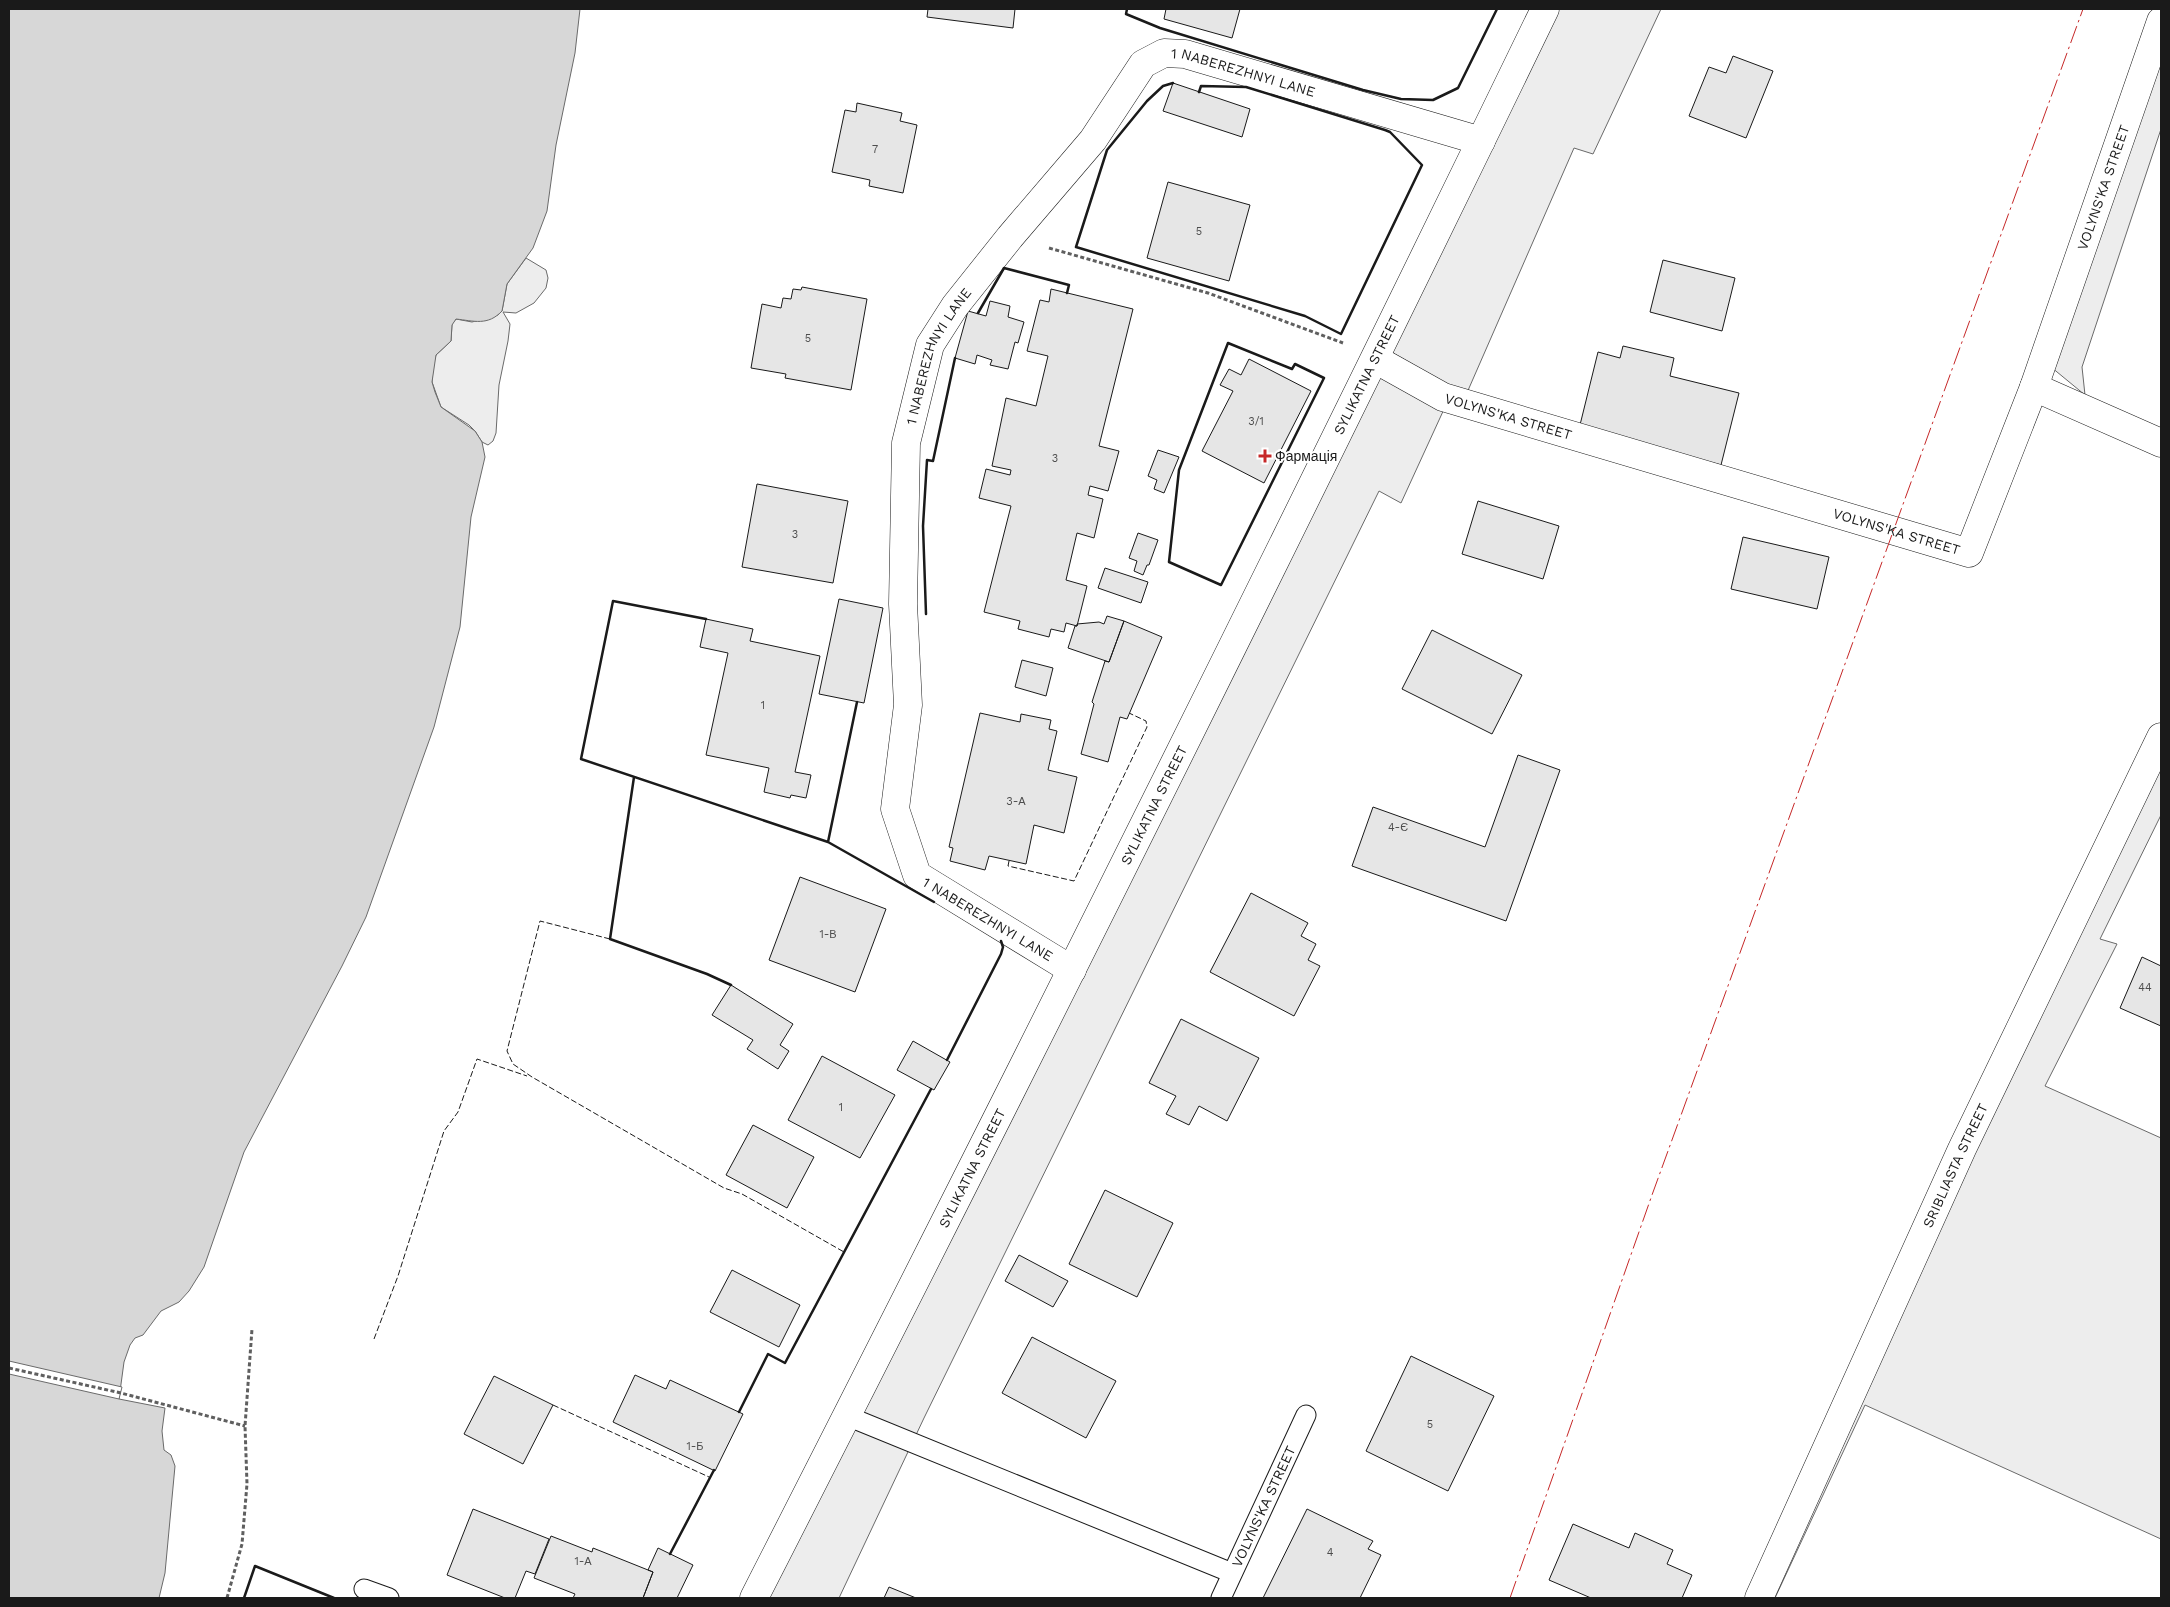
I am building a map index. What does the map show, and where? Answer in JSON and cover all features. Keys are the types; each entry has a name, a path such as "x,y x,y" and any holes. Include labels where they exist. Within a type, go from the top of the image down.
{"street":[{"name":"SYLIKATNA STREET","path":"754,1598 1072,970 1375,358 1545,9"},
{"name":"VOLYNS'KA STREET","path":"1375,358 1443,396 1969,553 2034,387 2161,21"},
{"name":"1 NABEREZHNYI LANE","path":"1072,970 917,875 895,808 908,705 903,604 906,443 930,345 955,306 1010,237 1093,140 1143,64 1164,53 1185,54 1480,141"},
{"path":"2034,387 2161,444"},
{"name":"SRIBLIASTA STREET","path":"1759,1598 1962,1149 2161,737"}],"lane":[{"name":"VOLYNS'KA STREET","path":"1221,1598 1306,1415"},
{"path":"847,1416 1232,1573"},
{"path":"364,1589 389,1598"}],"path":[{"path":"1010,237 1208,293 1339,341 1375,358"},
{"path":"227,1598 242,1544 247,1484 245,1426 252,1329"},
{"path":"9,1368 121,1393 245,1426"}],"shaded area":[{"path":"9,9 580,9 575,53 556,145 547,211 533,248 507,284 502,311 497,316 486,321 456,319 452,325 451,341 436,355 432,382 441,407 475,431 482,442 485,457 471,517 460,627 434,727 366,917 244,1152 204,1267 189,1291 179,1302 161,1311 143,1335 135,1338 130,1345 124,1362 119,1399 165,1408 162,1431 164,1450 171,1455 175,1466 165,1573 159,1598 9,1598"},
{"path":"1557,9 1661,9 1593,154 1574,148 1466,395 1391,352"},
{"path":"2161,9 2161,129 2082,367 2085,395 2051,367"},
{"path":"526,258 546,270 548,278 546,288 534,303 516,313 503,312 510,324 499,385 496,433 493,441 488,445 482,442 469,425 441,407 432,382 433,365 436,355 451,341 452,324 456,319 472,322 498,315 502,311 507,284"},
{"path":"1379,378 1386,378 1445,407 1401,503 1379,491 924,1418 839,1598 758,1598"},
{"path":"2161,730 2161,815 2100,939 2117,944 2045,1086 2161,1138 2161,1539 1865,1405 1775,1598 1758,1598"}],"pier":[{"path":"9,1361 122,1387 119,1399 9,1374"}],"building":[{"path":"928,9 1015,9 1013,28 927,17"},
{"path":"1166,9 1240,9 1232,38 1164,19"},
{"path":"1733,56 1773,71 1746,138 1689,116 1709,67 1726,73"},
{"path":"1173,83 1250,109 1242,137 1163,111"},
{"path":"857,103 902,113 900,121 917,125 903,193 869,186 870,180 832,172 845,110 856,112"},
{"path":"1168,182 1250,205 1229,281 1147,258"},
{"path":"1663,260 1735,278 1722,331 1650,312"},
{"path":"802,287 867,299 851,390 785,378 786,374 751,368 762,304 781,308 783,298 791,299 793,289 801,290"},
{"path":"1051,289 1133,309 1099,446 1119,451 1108,491 1090,486 1088,495 1103,499 1094,538 1077,533 1066,580 1087,586 1077,626 1066,623 1064,632 1051,629 1049,637 1018,629 1020,621 984,612 1011,506 979,498 986,469 1010,475 1011,470 992,466 1006,398 1036,406 1048,356 1027,351 1040,300 1049,302"},
{"path":"990,301 1010,306 1008,317 1024,322 1018,343 1015,342 1008,369 990,365 992,360 977,355 975,364 955,358 968,311 986,316"},
{"path":"1623,346 1674,358 1670,376 1739,393 1721,465 1579,429 1598,352 1620,358"},
{"path":"1249,359 1311,391 1264,483 1202,451 1233,391 1220,385 1229,369 1241,375"},
{"path":"1158,450 1179,457 1164,493 1154,489 1157,480 1148,476"},
{"path":"757,484 848,501 833,583 742,567"},
{"path":"1478,501 1559,526 1543,579 1462,554"},
{"path":"1138,533 1158,540 1149,565 1147,565 1143,575 1134,571 1137,561 1129,558"},
{"path":"1743,537 1829,557 1817,609 1731,589"},
{"path":"1105,568 1148,582 1141,603 1098,588"},
{"path":"839,599 883,608 864,703 819,694"},
{"path":"1107,616 1124,621 1109,662 1068,648 1077,624 1099,622 1104,624"},
{"path":"706,619 753,629 750,641 820,656 795,772 811,775 806,798 791,795 790,798 764,792 769,768 706,755 728,653 700,647"},
{"path":"1124,621 1162,637 1127,719 1120,717 1108,762 1081,754 1094,704 1092,702 1105,661 1109,662"},
{"path":"1432,630 1522,675 1492,734 1402,689"},
{"path":"1022,660 1053,668 1046,696 1015,687"},
{"path":"980,713 1020,722 1021,714 1051,720 1049,729 1057,731 1048,770 1077,777 1064,833 1034,825 1026,864 989,856 985,870 950,861 953,848 949,847"},
{"path":"1518,755 1560,770 1506,921 1352,866 1373,807 1485,847"},
{"path":"800,877 886,909 855,992 769,960"},
{"path":"1251,893 1308,923 1301,936 1316,944 1308,960 1320,966 1294,1016 1210,972"},
{"path":"2142,957 2161,966 2161,1026 2120,1008"},
{"path":"731,985 793,1024 780,1045 789,1051 778,1069 747,1049 753,1040 712,1015"},
{"path":"1181,1019 1259,1058 1227,1121 1199,1106 1189,1125 1166,1114 1176,1096 1149,1083"},
{"path":"913,1041 950,1062 934,1090 897,1070"},
{"path":"822,1056 895,1095 860,1158 788,1120"},
{"path":"753,1125 814,1157 787,1208 726,1175"},
{"path":"1105,1190 1173,1223 1137,1297 1069,1264"},
{"path":"1019,1255 1068,1281 1053,1307 1005,1281"},
{"path":"732,1270 800,1305 779,1347 710,1312"},
{"path":"1032,1337 1116,1381 1086,1438 1002,1393"},
{"path":"1411,1356 1494,1396 1448,1491 1366,1451"},
{"path":"635,1375 666,1389 670,1380 743,1414 715,1471 613,1422"},
{"path":"494,1376 553,1405 523,1464 464,1434"},
{"path":"473,1509 549,1539 535,1574 526,1571 515,1598 505,1598 447,1575"},
{"path":"1307,1509 1373,1541 1368,1549 1381,1555 1360,1598 1263,1598"},
{"path":"1573,1524 1629,1548 1635,1533 1673,1550 1667,1564 1692,1575 1682,1598 1591,1598 1549,1580"},
{"path":"551,1536 592,1552 593,1548 653,1572 643,1598 573,1598 575,1594 534,1578"},
{"path":"658,1548 693,1565 677,1598 643,1598 653,1572 648,1570"},
{"path":"889,1587 916,1598 884,1598"}],"fence":[{"path":"1009,861 1008,866 1074,881 1147,727 1146,721 1129,713"},
{"path":"610,939 540,921 507,1051 513,1064 532,1077 724,1188 742,1194 844,1252"},
{"path":"374,1339 398,1276 444,1131 458,1112 477,1059 527,1076"},
{"path":"553,1405 709,1477"}],"wall":[{"path":"1127,9 1126,14 1160,28 1363,90 1401,99 1433,100 1458,88 1497,9"},
{"path":"1173,83 1163,86 1147,101 1107,150 1076,247 1305,316 1341,334 1422,165 1390,132 1385,130 1246,87 1201,86 1199,92"},
{"path":"978,313 1004,268 1069,285 1067,293"},
{"path":"1228,343 1292,369 1295,364 1324,378 1221,585 1169,562 1179,470 1228,343"},
{"path":"926,614 923,526 927,460 933,461 955,358"},
{"path":"706,619 613,601 581,759 828,842 857,702"},
{"path":"634,777 610,939 707,974 731,985"},
{"path":"828,842 934,902"},
{"path":"947,1060 1001,954 1003,947 1001,941"},
{"path":"739,1412 768,1354 785,1363 931,1089"},
{"path":"670,1554 714,1470"},
{"path":"244,1598 255,1566 334,1598"}],"power":[{"path":"1510,1598 1652,1195 2083,9"}],"place":[{"name":"Фармація","path":"1265,456"}]}
